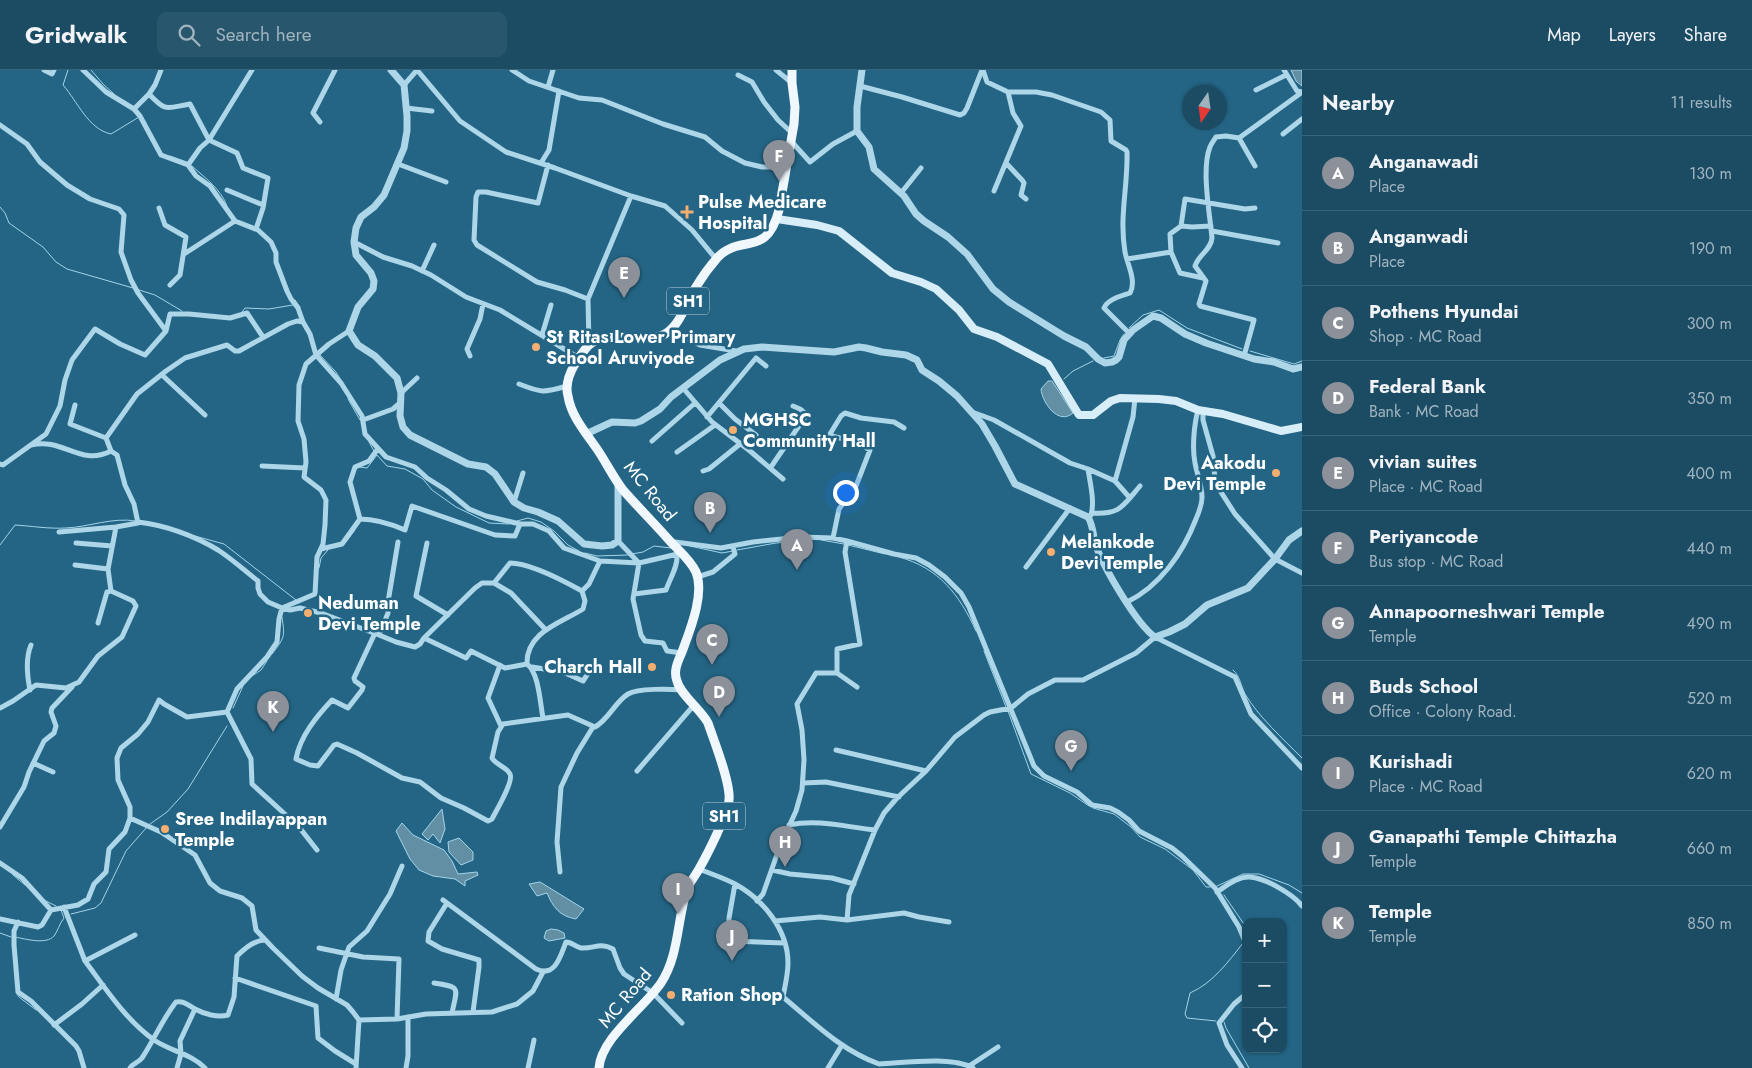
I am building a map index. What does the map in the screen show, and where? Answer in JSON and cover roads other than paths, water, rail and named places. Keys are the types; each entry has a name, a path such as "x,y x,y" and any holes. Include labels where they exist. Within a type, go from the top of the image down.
{"main road":[{"name":"SH1","path":"589,344 600,339 650,338 665,334 678,320 696,286 716,259 726,250 762,240 771,230 777,219 792,137 795,107 792,70"},
{"path":"777,219 817,225 839,231 892,274 921,282 936,289 959,310 974,329 997,337 1048,364 1079,415 1093,414 1116,399 1135,398 1176,401 1201,411 1223,414 1281,431 1302,427"},
{"path":"567,386 569,376 589,344"},
{"name":"MC Road","path":"567,386 567,396 571,406 586,434 611,469 618,483 672,541 680,554 693,567 697,577 697,603 676,671 676,679 682,690 708,723 729,792 727,808 699,869 688,886 668,971 653,993 610,1041 601,1056 599,1068"}],"street":[{"path":"44,70 52,74 54,70"},
{"path":"83,70 106,92 134,109 140,116 161,155 188,165 196,176 210,186 235,221 256,229 272,242 288,295 296,305 310,334 316,355 341,383 362,416 366,434 377,450 386,457 415,468 469,509 486,516 520,524 533,524 549,530 564,548 600,561 639,564 680,554"},
{"path":"134,109 149,94 161,70"},
{"path":"188,165 208,140 252,70"},
{"path":"320,122 313,113 335,70"},
{"path":"282,608 315,594 317,557 323,544 326,525 326,500 321,490 304,477 304,438 298,421 299,386 306,364 350,331 358,307 373,289 374,281 371,273 356,255 354,242 356,228 361,217 374,207 384,195 404,148 407,132 404,85 390,70"},
{"path":"404,85 417,70 460,121 506,152 665,206 692,230 716,259"},
{"path":"512,70 529,81 579,98 602,100 663,124 688,130 705,137 722,151 745,163 762,167 787,167"},
{"path":"548,87 552,70"},
{"path":"776,70 792,83"},
{"path":"862,70 857,107 857,131 869,147 874,169 901,193 916,214 948,236 978,266 993,289 1009,302 1086,348 1104,363 1116,360 1120,356 1124,340 1154,316 1161,318 1185,334 1244,356 1274,362 1293,369 1302,367"},
{"path":"860,86 960,115 964,113 982,70"},
{"path":"982,70 987,82 1008,92 1036,92 1052,95 1100,112 1110,120 1111,141 1127,152 1122,224 1132,284 1131,292 1113,299 1104,308 1130,334"},
{"path":"1256,90 1285,72 1297,92 1301,92"},
{"path":"738,75 752,82 764,102 810,162 833,144 857,131"},
{"path":"541,163 549,150 559,91"},
{"path":"994,191 1021,126 1013,113 1008,92"},
{"path":"1244,356 1254,320 1200,306 1199,304 1206,284 1195,266 1200,255 1212,245 1207,161 1210,146 1216,138 1226,136 1239,138 1301,92"},
{"path":"149,94 164,108 190,104 208,140 236,152 243,168 268,178 256,229"},
{"path":"406,108 432,111"},
{"path":"1283,134 1302,119"},
{"path":"0,125 27,144 40,162 67,184 90,199 120,209 124,215 121,252 136,288 166,331"},
{"path":"1239,138 1255,166"},
{"path":"1006,163 1024,183 1021,195 1026,199"},
{"path":"398,164 446,182"},
{"path":"548,165 538,203 478,192 476,197 474,240 477,245 536,282 588,299"},
{"path":"901,193 921,168"},
{"path":"227,190 263,205"},
{"path":"589,344 588,299 631,196"},
{"path":"1181,226 1185,199 1244,209 1255,208"},
{"path":"159,208 165,225 186,237 180,275 170,285"},
{"path":"184,254 235,221"},
{"path":"1204,278 1180,274 1171,252 1170,234 1181,226 1211,228 1278,243"},
{"path":"354,242 383,257 412,266 466,296 500,310 579,358"},
{"path":"422,271 434,244"},
{"path":"1127,259 1171,252"},
{"path":"470,356 467,349 480,318 483,304"},
{"path":"542,335 551,305"},
{"path":"44,443 46,434 60,406 65,380 72,360 94,329 120,344 145,355 166,331 170,314 230,318 247,313 263,337"},
{"path":"106,438 137,394 185,358 227,345 238,351 288,324 297,321 303,322"},
{"path":"670,330 700,345 736,352"},
{"path":"350,331 358,344 375,356 397,378 401,393 400,416 403,427 410,435 468,464 486,467 495,474 514,502 524,508 558,521 572,536 584,544 602,546 612,545 618,541"},
{"path":"586,434 612,422 635,423 641,420 660,409 671,397 720,360 736,352 752,347 834,352 858,347 906,355 917,360 922,370 945,385 972,412 996,446 1015,484 1045,499 1088,517 1116,511 1140,486"},
{"path":"707,417 756,358 766,366"},
{"path":"162,375 205,415"},
{"path":"401,393 417,378"},
{"path":"519,384 540,392 547,392 567,386"},
{"path":"683,388 715,425 783,478"},
{"path":"1115,481 1134,417 1135,398"},
{"path":"363,420 393,409 401,402"},
{"path":"652,441 695,403"},
{"path":"719,403 735,419 756,435"},
{"path":"75,405 70,424 106,438 111,451 117,454 125,485 134,504 138,521"},
{"path":"771,467 806,416 798,407 793,406"},
{"path":"1201,411 1213,456 1215,480 1235,514 1275,559 1302,573"},
{"path":"1127,602 1139,596 1165,572 1179,555 1192,532 1202,496 1194,460 1195,429 1201,411"},
{"path":"972,412 994,420 1070,463 1115,481 1130,498"},
{"path":"833,538 839,509 856,486 870,450 856,442 827,434 845,413 861,418 894,422 904,428"},
{"path":"677,452 715,425"},
{"path":"0,464 3,465 46,434"},
{"path":"27,446 44,443 70,449 90,457 111,451"},
{"path":"703,471 709,469 740,444"},
{"path":"360,519 350,482 354,467 369,461 377,450"},
{"path":"262,466 305,468"},
{"path":"1088,469 1095,542 1104,563 1147,631 1235,677 1251,714 1302,768"},
{"path":"514,502 523,473"},
{"path":"618,483 618,541 639,564"},
{"path":"360,519 385,523 405,530 412,506 495,535 515,536 520,524"},
{"path":"1026,567 1070,508"},
{"path":"321,549 342,544 360,519"},
{"path":"59,532 116,527 138,521 167,528 218,550 258,581 260,594 268,602 290,610 300,608 321,612 396,642 415,647 482,583 494,583 511,593 545,628"},
{"path":"111,591 108,569 116,527"},
{"path":"847,920 849,895 875,830 884,813 926,771 955,737 990,712 1008,709 1028,694 1055,680 1075,681 1090,676 1136,653 1155,636 1185,624 1208,605 1248,588 1275,559 1289,540 1302,531"},
{"path":"672,541 688,542 707,547 732,547 753,542 801,537 833,538 916,558 945,577 961,593 969,607 1008,709 1034,766 1044,776 1077,792 1092,805 1110,808 1118,812 1139,831 1172,848 1182,856 1216,890 1242,934"},
{"path":"836,672 837,649 860,644 845,552 847,541"},
{"path":"398,542 388,602 388,613 354,678 355,681 362,685 362,690 348,708 332,700 311,723 297,754 297,759 310,765 318,766 334,745 337,744 402,778 420,782 441,798 488,821 492,819 505,794 511,776 510,773 492,760 501,726 507,723 568,714 593,727"},
{"path":"76,543 112,546"},
{"path":"427,543 416,596 448,615"},
{"path":"697,577 713,572 735,554 732,547"},
{"path":"634,594 666,590 680,554"},
{"path":"582,591 589,584 600,561"},
{"path":"494,583 509,564 519,563 556,577 582,591 585,601 583,609 545,628 529,650 529,665 535,676 543,718"},
{"path":"639,564 633,599 641,635 645,641 664,643 668,651 682,653"},
{"path":"75,565 108,569"},
{"path":"98,623 107,592 111,591"},
{"path":"0,708 36,685 66,688 79,682 98,656 122,637 136,606 134,601 111,591"},
{"path":"227,712 237,689 267,657 278,642 279,619 282,608"},
{"path":"424,638 466,658 471,651 505,668 529,665 563,672 583,680 593,666"},
{"path":"30,690 27,662 31,645"},
{"path":"500,665 488,698 501,726"},
{"path":"757,901 763,894 780,846 796,811 803,783 802,730 797,704 816,673 836,672 857,687"},
{"path":"0,824 24,788 32,763 44,740 54,733 56,726 50,712 52,708 73,685"},
{"path":"560,872 556,842 561,787 577,753 593,727 601,724 627,694 662,689 682,690"},
{"path":"0,919 38,928 51,910 78,904 88,899 94,884 106,872 109,849 125,832 130,818 127,796 118,780 117,758 121,748 138,734 148,722 159,700 187,717 227,712"},
{"path":"637,771 694,704"},
{"path":"227,712 251,759 252,784 298,827 317,850"},
{"path":"491,735 498,732"},
{"path":"836,750 926,771"},
{"path":"32,763 53,772"},
{"path":"803,783 826,782 899,797"},
{"path":"130,818 161,832 195,855 210,883 220,891 247,901 252,906 256,930 265,940 302,976 347,1005 359,1020 356,1066 318,1038 316,1006 235,978"},
{"path":"790,825 819,822 875,830"},
{"path":"0,863 22,878 51,910"},
{"path":"336,999 341,970 349,947 364,935 383,905 402,866"},
{"path":"699,869 735,884 770,914 785,943 788,963 783,997 842,1045 878,1066 943,1062 971,1067 998,1047"},
{"path":"772,870 790,874 832,878 846,884 854,884"},
{"path":"1216,890 1234,881 1249,877 1300,897 1302,906"},
{"path":"735,884 729,918 729,938 732,941 785,943"},
{"path":"473,1012 479,960 442,949 428,941 429,932 445,902 536,969 543,972 549,972 554,967 566,942 583,948 599,945 613,949 624,974 653,993 682,1023"},
{"path":"64,907 86,961 133,1023 167,1048 196,1059 204,1068"},
{"path":"775,921 820,917 847,920 904,913 918,918 949,922"},
{"path":"18,922 14,935 18,992 31,1002 76,1046 84,1068"},
{"path":"86,961 135,935"},
{"path":"130,1068 131,1065 141,1059 176,1002 186,1003 195,1009 220,1017 228,1015 234,997 237,956 259,940 265,940"},
{"path":"319,948 363,958 399,960 397,1019"},
{"path":"359,1020 397,1019 426,1014 492,1012 517,1004 532,991 543,972"},
{"path":"434,983 453,985 455,987 452,1013"},
{"path":"54,1024 82,1004 103,985"},
{"path":"1242,998 1228,1011 1220,1023 1227,1045 1242,1068"},
{"path":"177,1068 181,1054 180,1041 195,1009"},
{"path":"406,1068 408,1056 408,1017"},
{"path":"528,1068 534,1040"},
{"path":"828,1068 842,1045"}],"water":[{"path":"1291,70 1302,70 1302,86 1296,81"},
{"path":"1048,381 1052,381 1073,413 1062,417 1057,415 1048,406 1041,389"},
{"path":"442,809 445,829 440,843 433,834 428,840 422,834"},
{"path":"402,823 413,835 444,850 458,874 477,872 478,875 465,881 465,886 455,879 433,876 419,870 410,859 396,831"},
{"path":"459,838 473,852 473,860 461,865 449,852 448,842"},
{"path":"540,882 584,909 576,919 565,916 557,910 547,893 537,896 529,884"},
{"path":"551,929 564,933 565,938 549,941 544,938 546,931"}],"waterway":[{"path":"68,70 63,85 96,127 111,134 139,117"},
{"path":"91,70 114,94"},
{"path":"170,156 187,162"},
{"path":"192,166 217,189 227,206"},
{"path":"0,207 9,223 43,247 56,262 67,269 133,288"},
{"path":"139,290 155,295 182,311"},
{"path":"295,300 300,307"},
{"path":"242,312 245,308 269,309 293,305"},
{"path":"1129,328 1143,315 1159,310 1187,328 1242,349"},
{"path":"1104,358 1114,356 1124,334"},
{"path":"1250,351 1294,364 1302,361"},
{"path":"319,354 336,372 342,382"},
{"path":"1064,379 1073,371 1093,361"},
{"path":"348,399 360,420"},
{"path":"369,442 374,451"},
{"path":"359,467 367,468 377,455 387,466 405,469 423,479 432,490 456,507 489,523 509,524"},
{"path":"517,521 528,518 541,522 554,531 568,545 579,551"},
{"path":"0,545 15,525 66,528 118,520 136,521"},
{"path":"345,543 355,530"},
{"path":"195,536 224,544 296,600"},
{"path":"737,550 776,543 812,540"},
{"path":"821,540 844,544"},
{"path":"848,545 885,554"},
{"path":"632,554 643,552 654,546 671,548"},
{"path":"690,546 722,553 733,551"},
{"path":"319,568 321,558 328,550"},
{"path":"585,553 597,556 628,555"},
{"path":"899,557 926,568 946,584 955,594 976,631"},
{"path":"272,654 283,637 282,617"},
{"path":"984,651 1006,707"},
{"path":"252,676 261,670 267,661"},
{"path":"1233,670 1239,678 1245,694 1257,711 1302,758"},
{"path":"233,708 243,686"},
{"path":"1008,711 1031,774 1070,793 1089,806"},
{"path":"150,824 167,812 188,789 227,726"},
{"path":"1093,808 1114,814 1131,827 1140,837 1165,849 1193,870 1206,887 1210,887"},
{"path":"71,914 95,908 101,903 126,851 147,827"},
{"path":"1217,886 1243,874 1259,874 1289,885 1302,893"},
{"path":"13,875 25,885"},
{"path":"1224,895 1242,921"},
{"path":"46,901 56,906"},
{"path":"15,937 36,941 50,939 54,936 64,918 61,910"},
{"path":"0,933 11,937"},
{"path":"1216,1021 1187,1018 1185,1014 1190,993 1213,978 1242,944"},
{"path":"17,994 36,1010"},
{"path":"1224,1022 1249,1068"}],"place":[{"name":"Periyancode","path":"779,181"},
{"name":"Pulse Medicare Hospital","path":"687,212"},
{"name":"vivian suites","path":"624,298"},
{"name":"St Ritas Lower Primary School Aruviyode","path":"536,347"},
{"name":"MGHSC Community Hall","path":"733,430"},
{"name":"Aakodu Devi Temple","path":"1276,473"},
{"name":"Anganwadi","path":"710,533"},
{"name":"Melankode Devi Temple","path":"1051,552"},
{"name":"Anganawadi","path":"797,570"},
{"name":"Neduman Devi Temple","path":"308,613"},
{"name":"Pothens Hyundai","path":"712,665"},
{"name":"Charch Hall","path":"652,667"},
{"name":"Federal Bank","path":"719,717"},
{"name":"Temple","path":"273,732"},
{"name":"Annapoorneshwari Temple","path":"1071,771"},
{"name":"Sree Indilayappan Temple","path":"165,829"},
{"name":"Buds School","path":"785,867"},
{"name":"Kurishadi","path":"678,914"},
{"name":"Ganapathi Temple Chittazha","path":"732,961"},
{"name":"Ration Shop","path":"671,995"}]}
